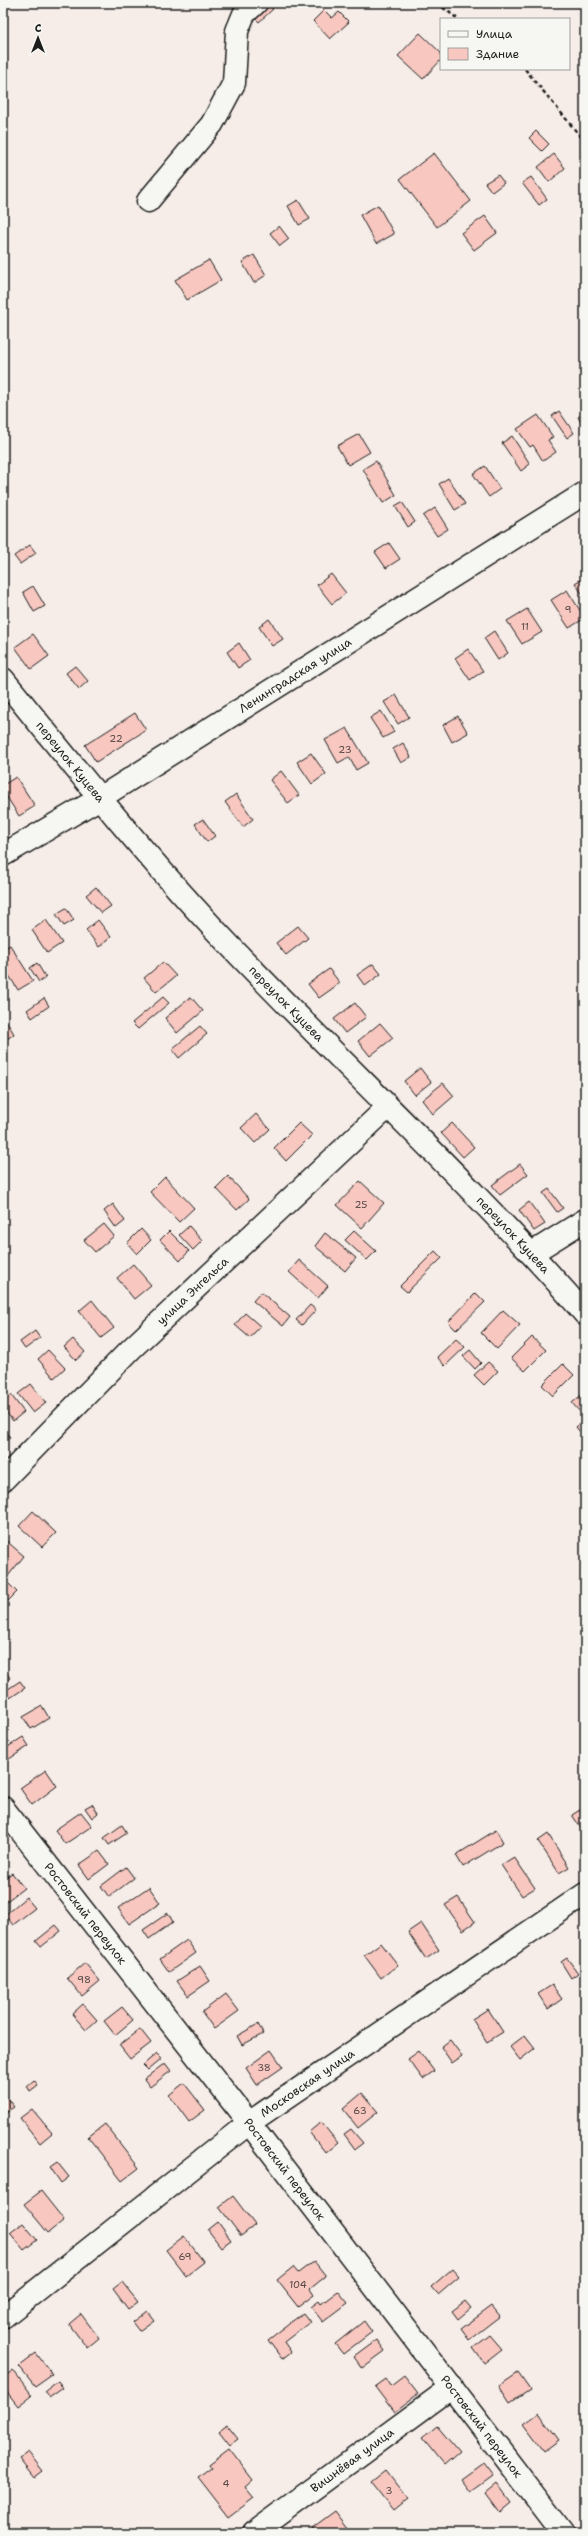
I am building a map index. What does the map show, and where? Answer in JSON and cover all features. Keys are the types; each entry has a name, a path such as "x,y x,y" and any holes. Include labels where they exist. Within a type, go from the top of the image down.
{"street":[{"path":"148,201 212,124 234,83 237,31 244,14 256,3"},
{"name":"Ленинградская улица","path":"3,855 100,798 585,493"},
{"name":"переулок Куцева","path":"3,679 100,798 214,929 532,1253 585,1314"},
{"name":"улица Энгельса","path":"3,1480 131,1349 388,1107"},
{"path":"532,1253 585,1220"},
{"name":"Ростовский переулок","path":"3,1808 249,2123 563,2533"},
{"name":"Московская улица","path":"3,2317 249,2123 585,1894"},
{"name":"Вишнёвая улица","path":"253,2533 452,2387"}],"path":[{"path":"437,3 457,18"},
{"path":"526,70 585,142"}],"building":[{"path":"266,3 273,9 259,22 252,15"},
{"path":"324,10 332,18 339,12 349,22 330,39 313,21"},
{"path":"420,33 440,52 440,61 423,79 398,56"},
{"path":"536,131 549,144 542,151 529,138"},
{"path":"434,153 471,201 437,227 400,179"},
{"path":"554,154 565,168 549,182 538,167"},
{"path":"498,175 504,183 492,192 485,183"},
{"path":"531,177 547,199 539,205 522,183"},
{"path":"298,200 310,219 299,225 288,206"},
{"path":"378,205 394,234 376,244 360,215"},
{"path":"485,216 497,233 474,250 461,233"},
{"path":"279,226 289,239 280,246 270,233"},
{"path":"254,255 266,275 254,283 242,262"},
{"path":"209,260 221,280 187,300 175,280"},
{"path":"559,411 574,433 567,438 552,416"},
{"path":"585,413 585,430 578,417"},
{"path":"538,415 553,437 548,440 556,452 543,461 533,445 530,447 517,429"},
{"path":"359,434 370,452 348,465 337,446"},
{"path":"512,436 530,464 521,471 502,443"},
{"path":"376,461 396,495 383,503 363,469"},
{"path":"485,466 500,489 489,497 473,474"},
{"path":"448,478 465,504 455,510 439,484"},
{"path":"402,502 415,522 408,527 395,506"},
{"path":"435,508 448,529 437,536 423,516"},
{"path":"389,543 400,559 386,568 375,552"},
{"path":"30,545 36,553 20,564 14,556"},
{"path":"331,574 346,593 332,604 317,585"},
{"path":"585,577 585,598 575,583"},
{"path":"33,586 45,606 34,612 23,592"},
{"path":"567,590 585,618 569,628 551,600"},
{"path":"527,609 542,632 522,644 507,621"},
{"path":"269,619 283,639 272,646 259,627"},
{"path":"494,631 508,653 498,660 484,638"},
{"path":"33,634 49,656 31,669 15,647"},
{"path":"239,643 250,660 238,668 227,652"},
{"path":"468,649 483,671 470,680 455,658"},
{"path":"75,666 88,681 79,689 66,673"},
{"path":"396,695 409,717 398,724 384,702"},
{"path":"381,711 394,732 383,738 370,718"},
{"path":"135,713 146,730 96,762 85,745"},
{"path":"458,716 468,733 452,742 443,725"},
{"path":"347,728 368,763 356,770 349,757 338,763 325,740"},
{"path":"403,743 411,757 401,763 393,749"},
{"path":"311,753 326,774 312,784 297,762"},
{"path":"281,771 299,795 288,803 270,780"},
{"path":"16,777 35,806 19,816 3,791 3,785"},
{"path":"236,794 253,819 243,827 225,802"},
{"path":"203,819 215,836 207,842 195,824"},
{"path":"96,887 111,906 101,913 86,895"},
{"path":"66,908 74,920 64,926 56,914"},
{"path":"46,920 62,943 47,953 32,930"},
{"path":"98,920 111,937 99,947 86,930"},
{"path":"298,926 308,938 286,955 276,943"},
{"path":"10,945 33,981 18,990 3,966 3,949"},
{"path":"163,962 176,976 156,992 144,978"},
{"path":"37,963 46,978 39,982 30,968"},
{"path":"373,964 381,974 365,986 357,975"},
{"path":"329,969 340,983 319,998 308,984"},
{"path":"163,997 169,1003 138,1029 132,1023"},
{"path":"191,997 203,1011 177,1033 165,1018"},
{"path":"44,998 49,1006 32,1018 27,1010"},
{"path":"355,1003 366,1017 345,1033 334,1019"},
{"path":"7,1022 14,1034 3,1042 3,1024"},
{"path":"380,1023 393,1038 370,1056 358,1041"},
{"path":"200,1026 207,1034 179,1058 172,1049"},
{"path":"420,1068 431,1082 415,1095 404,1081"},
{"path":"443,1083 454,1096 433,1114 422,1100"},
{"path":"256,1114 270,1129 255,1143 241,1128"},
{"path":"299,1123 312,1135 286,1161 274,1148"},
{"path":"452,1123 474,1147 463,1157 441,1133"},
{"path":"520,1164 528,1174 500,1195 492,1185"},
{"path":"228,1176 249,1199 237,1210 216,1188"},
{"path":"165,1177 194,1208 179,1222 150,1192"},
{"path":"360,1181 384,1203 362,1228 337,1205"},
{"path":"549,1189 563,1208 557,1212 543,1193"},
{"path":"529,1202 545,1224 534,1231 519,1210"},
{"path":"113,1204 125,1221 116,1228 104,1211"},
{"path":"104,1224 114,1236 95,1252 84,1240"},
{"path":"189,1226 202,1241 193,1250 179,1235"},
{"path":"141,1229 151,1240 137,1254 127,1243"},
{"path":"169,1231 189,1251 180,1261 160,1240"},
{"path":"354,1231 376,1251 367,1260 345,1240"},
{"path":"325,1233 356,1258 345,1271 315,1246"},
{"path":"435,1251 442,1258 407,1292 400,1286"},
{"path":"299,1260 328,1286 318,1298 289,1272"},
{"path":"133,1264 151,1285 134,1299 117,1278"},
{"path":"261,1292 290,1317 283,1326 253,1301"},
{"path":"476,1293 485,1302 456,1330 448,1322"},
{"path":"92,1300 114,1328 101,1338 79,1311"},
{"path":"310,1305 316,1310 302,1325 296,1320"},
{"path":"503,1310 520,1325 497,1349 481,1333"},
{"path":"245,1313 260,1326 250,1338 235,1325"},
{"path":"35,1331 40,1338 25,1349 20,1342"},
{"path":"532,1337 546,1350 525,1371 511,1358"},
{"path":"73,1339 85,1352 76,1360 64,1347"},
{"path":"456,1339 465,1347 445,1366 437,1357"},
{"path":"48,1350 65,1368 54,1378 38,1359"},
{"path":"470,1350 481,1363 475,1369 463,1356"},
{"path":"488,1362 498,1371 484,1385 474,1375"},
{"path":"563,1364 574,1375 553,1396 542,1385"},
{"path":"31,1384 46,1403 33,1413 18,1394"},
{"path":"585,1392 585,1410 581,1413 572,1403"},
{"path":"11,1395 24,1412 13,1421 3,1408 3,1401"},
{"path":"585,1419 585,1438 576,1427"},
{"path":"3,1429 10,1437 3,1443"},
{"path":"33,1511 56,1533 42,1547 19,1526"},
{"path":"4,1539 24,1556 8,1576 3,1571"},
{"path":"9,1584 17,1592 3,1606 3,1589"},
{"path":"3,1667 10,1678 3,1683"},
{"path":"20,1681 25,1688 10,1698 5,1691"},
{"path":"42,1706 49,1718 31,1729 23,1717"},
{"path":"23,1737 29,1746 3,1763 3,1750"},
{"path":"46,1770 57,1786 32,1805 20,1788"},
{"path":"92,1804 98,1813 92,1818 85,1808"},
{"path":"583,1808 585,1811 585,1834 572,1815"},
{"path":"81,1812 92,1826 65,1844 55,1830"},
{"path":"122,1825 127,1833 109,1845 104,1838"},
{"path":"496,1830 503,1842 463,1867 456,1855"},
{"path":"548,1834 569,1867 559,1873 538,1841"},
{"path":"99,1851 109,1864 89,1879 79,1865"},
{"path":"514,1857 535,1888 522,1896 501,1865"},
{"path":"126,1867 134,1878 109,1897 101,1886"},
{"path":"12,1873 24,1888 4,1903 3,1879"},
{"path":"149,1887 160,1903 129,1924 118,1908"},
{"path":"26,1897 35,1908 13,1925 5,1915"},
{"path":"458,1897 475,1922 463,1930 445,1905"},
{"path":"168,1913 173,1922 149,1939 143,1930"},
{"path":"421,1923 439,1950 426,1959 408,1932"},
{"path":"56,1925 61,1931 41,1947 36,1941"},
{"path":"187,1940 196,1953 169,1972 160,1959"},
{"path":"381,1943 398,1965 381,1978 364,1955"},
{"path":"567,1958 578,1973 571,1978 561,1962"},
{"path":"85,1963 100,1981 82,1996 67,1978"},
{"path":"200,1966 210,1981 188,1996 177,1981"},
{"path":"552,1985 562,1999 548,2009 538,1994"},
{"path":"226,1994 239,2011 214,2029 202,2012"},
{"path":"83,2004 97,2020 86,2030 72,2014"},
{"path":"122,2007 133,2020 115,2035 104,2021"},
{"path":"488,2009 503,2032 487,2042 472,2019"},
{"path":"258,2024 263,2034 242,2045 237,2036"},
{"path":"140,2029 151,2043 130,2059 119,2045"},
{"path":"525,2035 535,2048 520,2060 510,2047"},
{"path":"450,2040 462,2056 452,2063 441,2047"},
{"path":"271,2050 283,2067 257,2085 246,2068"},
{"path":"419,2051 434,2071 423,2079 408,2059"},
{"path":"157,2053 162,2058 148,2070 143,2065"},
{"path":"165,2063 171,2071 150,2087 144,2079"},
{"path":"34,2080 38,2085 30,2091 27,2086"},
{"path":"184,2083 205,2110 189,2122 169,2095"},
{"path":"3,2093 14,2107 6,2112 3,2108"},
{"path":"362,2093 378,2112 358,2128 343,2109"},
{"path":"32,2109 52,2133 40,2143 20,2118"},
{"path":"321,2122 338,2143 326,2153 309,2132"},
{"path":"105,2124 139,2168 122,2181 88,2137"},
{"path":"351,2129 363,2143 355,2149 344,2134"},
{"path":"57,2162 69,2177 61,2183 50,2167"},
{"path":"41,2191 64,2220 48,2233 24,2204"},
{"path":"233,2196 255,2225 241,2236 219,2207"},
{"path":"218,2222 231,2240 221,2247 208,2230"},
{"path":"23,2223 37,2240 24,2250 10,2233"},
{"path":"184,2236 204,2262 186,2276 166,2250"},
{"path":"314,2261 326,2276 310,2289 314,2295 298,2307 277,2280 293,2267 298,2273"},
{"path":"452,2269 459,2277 438,2295 431,2287"},
{"path":"122,2282 138,2302 128,2309 113,2289"},
{"path":"338,2291 348,2303 323,2322 311,2307 319,2301 321,2304"},
{"path":"465,2301 471,2308 458,2319 452,2311"},
{"path":"492,2306 500,2316 469,2340 461,2329"},
{"path":"147,2311 154,2320 139,2331 132,2322"},
{"path":"303,2313 310,2322 284,2342 291,2352 282,2359 268,2340"},
{"path":"81,2314 99,2338 87,2348 69,2324"},
{"path":"364,2321 372,2332 343,2354 335,2344"},
{"path":"490,2335 502,2349 484,2363 473,2348"},
{"path":"377,2340 385,2351 362,2368 354,2357"},
{"path":"36,2353 52,2374 35,2386 19,2366"},
{"path":"13,2370 32,2395 18,2406 3,2387 3,2378"},
{"path":"518,2373 530,2390 510,2403 499,2386"},
{"path":"404,2376 418,2394 394,2412 375,2387 386,2379 391,2386"},
{"path":"58,2381 63,2388 49,2398 44,2392"},
{"path":"539,2413 559,2440 544,2451 524,2424"},
{"path":"227,2425 238,2439 230,2445 219,2431"},
{"path":"437,2426 459,2452 444,2465 422,2438"},
{"path":"229,2449 253,2480 245,2487 254,2498 229,2517 198,2477 211,2467 209,2464"},
{"path":"28,2452 43,2471 35,2477 20,2458"},
{"path":"483,2463 493,2476 471,2492 461,2479"},
{"path":"385,2470 408,2499 393,2511 370,2482"},
{"path":"497,2484 511,2503 500,2512 486,2493"},
{"path":"335,2511 352,2533 316,2533 312,2528"}]}
